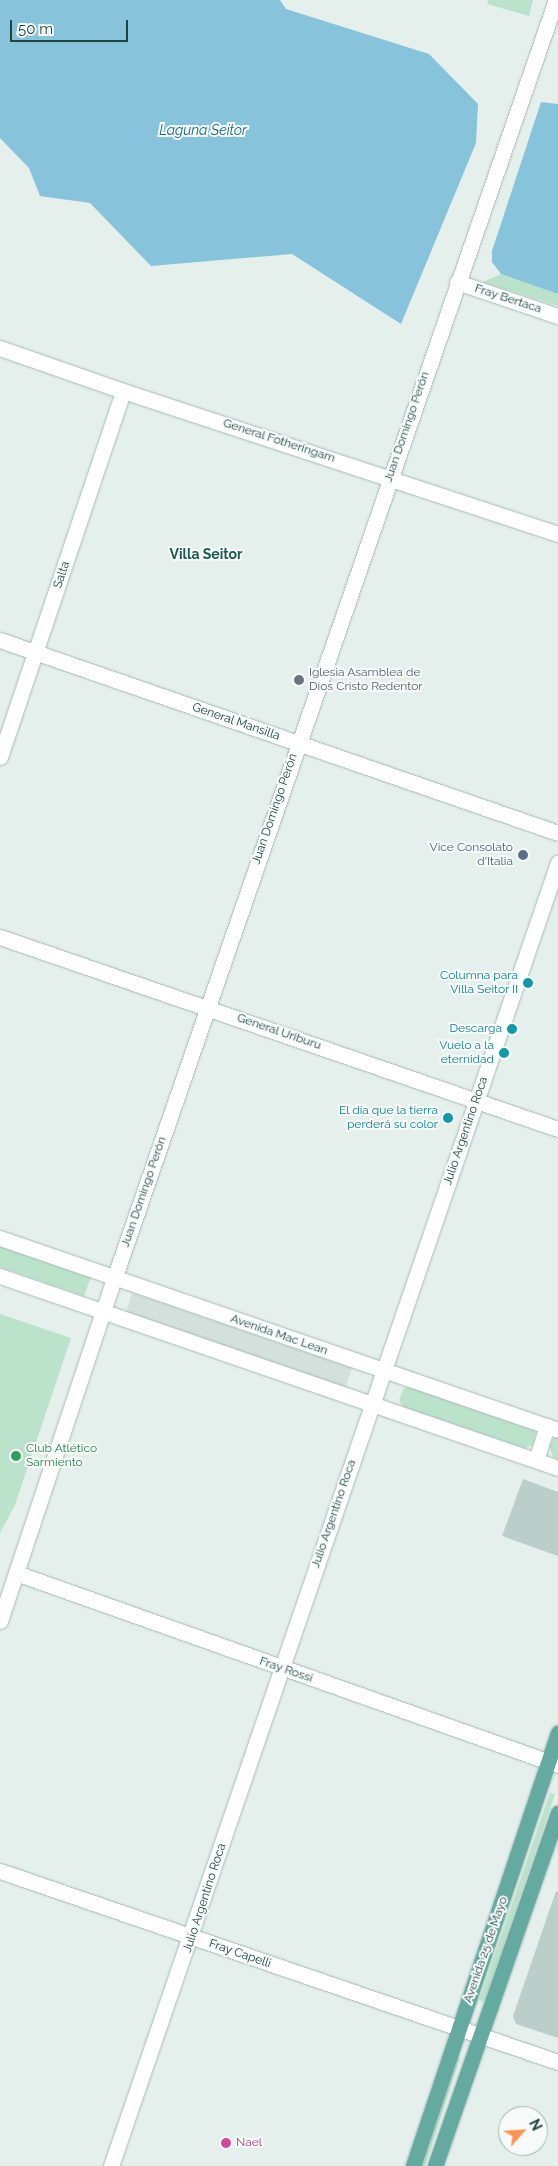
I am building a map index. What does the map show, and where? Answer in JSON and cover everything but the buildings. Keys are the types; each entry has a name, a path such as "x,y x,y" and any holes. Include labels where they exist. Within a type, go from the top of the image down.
{"main road":[{"name":"Avenida 25 de Mayo","path":"413,2166 458,2029 554,1764 558,1733"},
{"name":"Avenida 25 de Mayo","path":"435,2166 558,1812"}],"street":[{"name":"Juan Domingo Perón","path":"0,1621 114,1278 556,0"},
{"name":"Fray Bertaca","path":"457,282 558,316"},
{"name":"General Fotheringam","path":"0,348 123,391 390,477 558,534"},
{"name":"Salta","path":"0,757 123,391"},
{"name":"General Mansilla","path":"0,640 558,833"},
{"name":"Julio Argentino Roca","path":"112,2166 192,1938 280,1668 558,863"},
{"name":"General Uriburu","path":"0,936 558,1129"},
{"name":"Avenida Mac Lean","path":"0,1238 552,1428"},
{"path":"0,1276 558,1468"},
{"path":"536,1460 552,1428"},
{"name":"Fray Rossi","path":"16,1573 554,1764"},
{"name":"Fray Capelli","path":"0,1871 558,2062"}],"shaded area":[{"path":"132,1293 352,1368 345,1388 126,1313"}],"green space":[{"path":"488,0 533,0 529,16 487,4"},
{"path":"501,274 558,294 558,306 483,282"},
{"path":"0,1246 91,1277 84,1296 0,1267"},
{"name":"Club Atlético Sarmiento","path":"0,1314 71,1338 15,1505 0,1533"},
{"path":"409,1387 531,1427 536,1433 533,1445 525,1448 403,1407 399,1400 404,1388"},
{"path":"558,1437 558,1459 553,1457 550,1448 553,1439"},
{"path":"550,1793 555,1794 484,2002 479,2000"},
{"path":"456,2057 460,2058 425,2166 420,2166"}],"water":[{"name":"Laguna Seitor","path":"0,0 280,0 286,9 429,54 478,104 476,143 401,324 292,254 151,266 90,203 40,196 29,168 0,138"},
{"path":"541,102 558,104 558,294 501,274 492,262 492,251"}],"place":[{"name":"Iglesia Asamblea de Dios Cristo Redentor","path":"299,680"},
{"name":"Vice Consolato d'Italia","path":"523,855"},
{"name":"Columna para Villa Seitor II","path":"528,983"},
{"name":"Descarga","path":"512,1029"},
{"name":"Vuelo a la eternidad","path":"504,1053"},
{"name":"El día que la tierra perderá su color","path":"448,1118"},
{"name":"Club Atlético Sarmiento","path":"16,1456"},
{"name":"Nael","path":"226,2143"}],"district":[{"name":"Villa Seitor","path":"206,554"}]}
